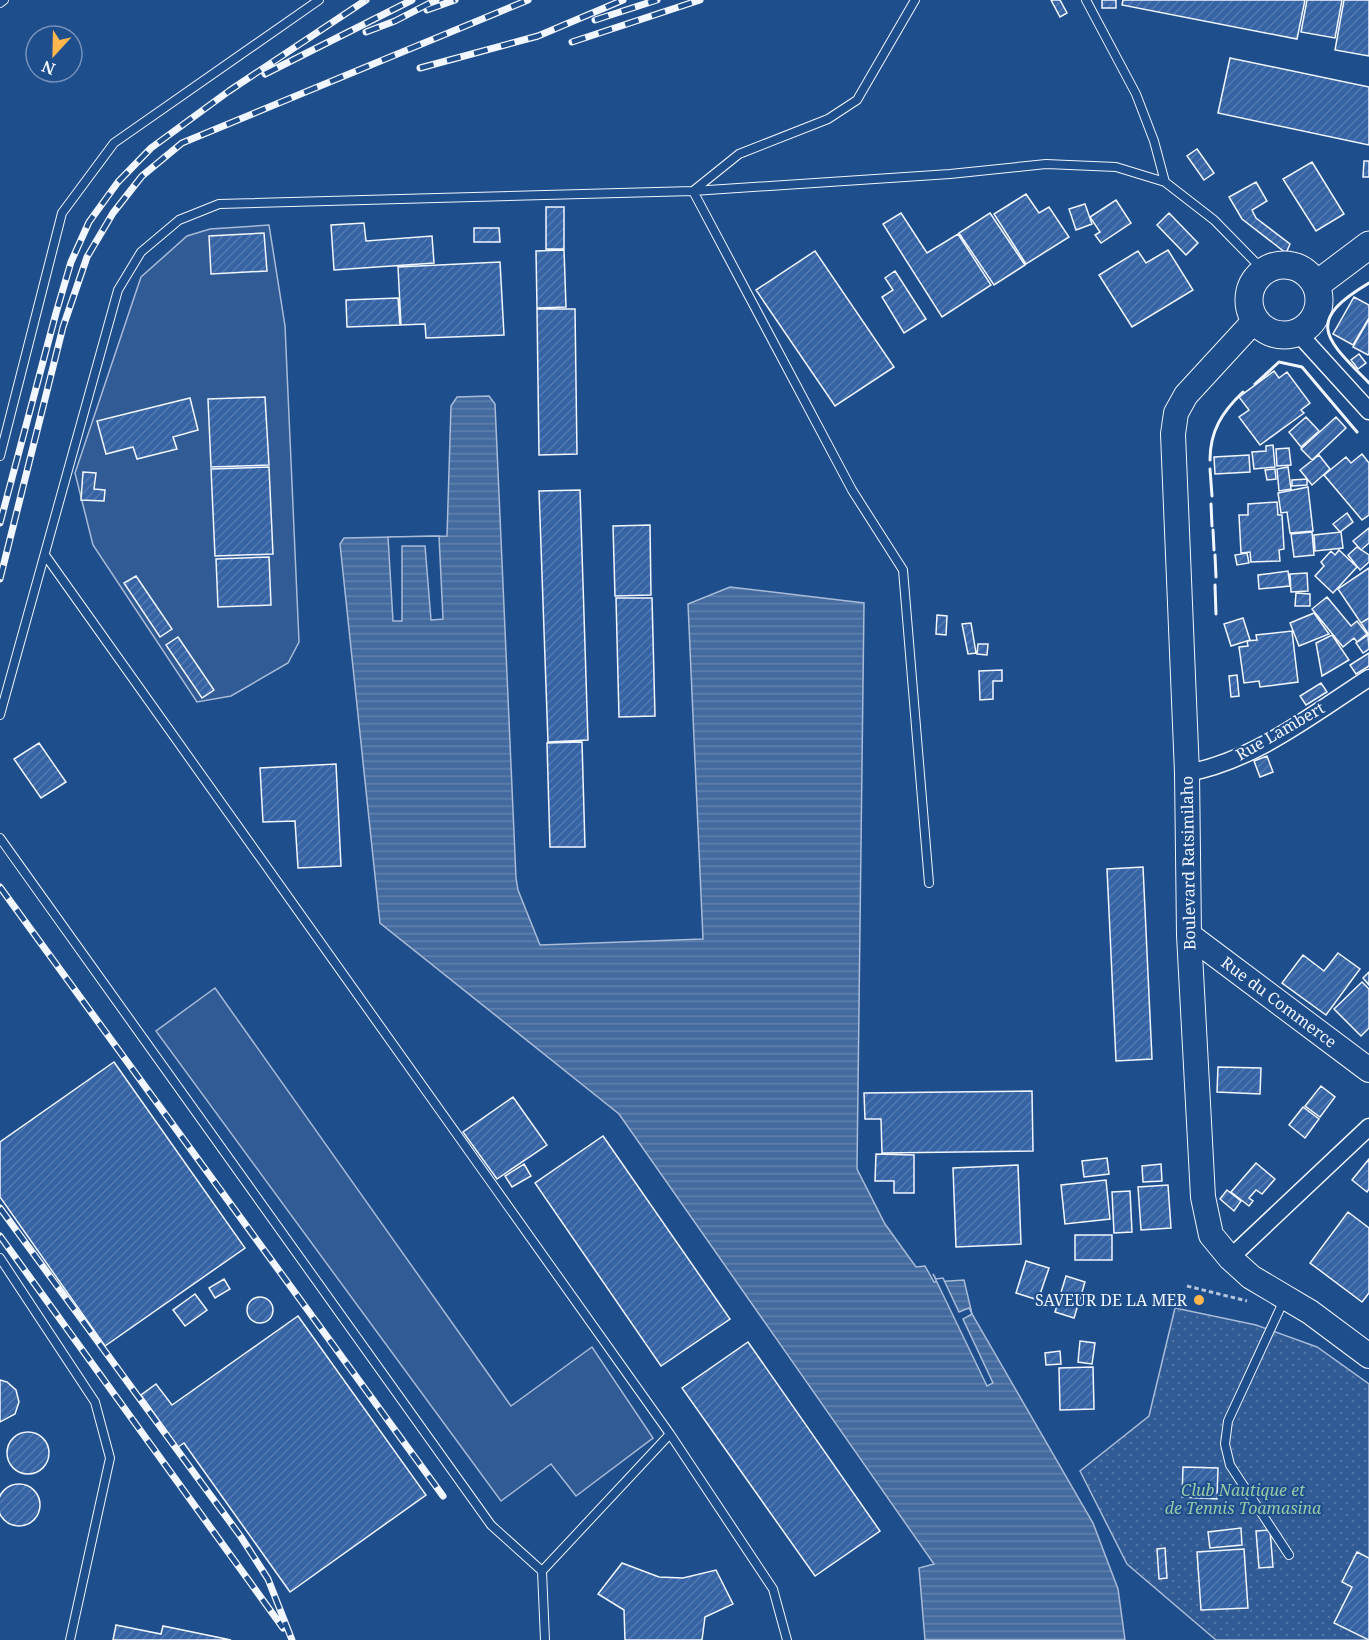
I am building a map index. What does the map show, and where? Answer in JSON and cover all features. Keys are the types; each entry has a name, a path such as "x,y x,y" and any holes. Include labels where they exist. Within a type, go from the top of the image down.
{"main road":[{"path":"1316,285 1369,245"},
{"path":"1281,265 1299,268 1309,275 1316,285 1319,296 1315,318 1298,333 1275,334 1255,320 1249,300 1256,279 1264,271 1281,265"},
{"name":"Boulevard Ratsimilaho","path":"1255,320 1186,395 1176,413 1174,423 1187,773 1189,935 1203,1197 1211,1235 1230,1258 1251,1277 1285,1296 1369,1356"},
{"name":"Rue du Commerce","path":"1189,935 1369,1070"}],"street":[{"path":"1298,333 1369,411"},
{"name":"Rue Lambert","path":"1187,773 1212,769 1270,741 1369,678"},
{"path":"1230,1258 1369,1127"}],"lane":[{"path":"0,3 4,0"},
{"path":"0,456 63,213 114,143 319,0"},
{"path":"693,191 739,154 828,119 857,100 915,0"},
{"path":"1086,0 1136,94 1154,141 1165,182"},
{"path":"0,715 118,290 141,252 178,220 219,204 693,191 951,174 1046,164 1116,167 1165,182 1214,220 1264,271"},
{"path":"693,191 852,490 903,570 929,883"},
{"path":"45,555 670,1434 773,1590 787,1640"},
{"path":"0,838 491,1526 542,1571"},
{"path":"0,1258 95,1402 110,1458 70,1640"},
{"path":"1285,1296 1228,1421 1225,1444 1230,1465 1289,1556"},
{"path":"545,1640 542,1571 670,1434"}],"shaded area":[{"path":"269,225 285,326 299,642 288,663 231,696 197,702 93,545 75,473 141,277 187,236 210,229"},
{"path":"489,396 495,404 516,878 518,890 540,945 703,939 688,604 730,587 864,603 857,1169 885,1224 916,1267 925,1266 934,1282 964,1280 972,1314 1093,1523 1118,1589 1125,1640 925,1640 919,1568 934,1564 619,1114 380,923 340,544 344,538 447,536 451,406 457,397"},
{"path":"215,988 511,1406 592,1347 653,1438 576,1496 551,1464 501,1501 156,1031"}],"green space":[{"name":"Club Nautique et de Tennis Toamasina","path":"1175,1308 1256,1325 1317,1347 1369,1384 1369,1640 1216,1640 1127,1564 1080,1471 1149,1416"}],"pier":[{"path":"439,536 443,619 431,620 425,546 402,546 402,621 393,621 388,537"},
{"path":"933,1274 936,1279 943,1278 959,1312 969,1308 972,1314 963,1319 993,1383 987,1386"}],"building":[{"path":"1051,0 1060,0 1067,13 1060,17"},
{"path":"1102,0 1116,0 1116,8 1102,8"},
{"path":"1123,0 1305,0 1297,39 1122,5"},
{"path":"1307,0 1342,0 1335,38 1301,32"},
{"path":"1344,0 1369,0 1369,56 1335,50"},
{"path":"1230,58 1369,87 1369,145 1218,113"},
{"path":"1197,149 1214,173 1204,180 1187,156"},
{"path":"1364,161 1369,161 1369,177 1363,177"},
{"path":"1312,162 1344,214 1316,231 1283,179"},
{"path":"1256,182 1267,201 1252,210 1256,218 1290,244 1286,253 1242,219 1229,197"},
{"path":"1026,194 1039,213 1049,207 1069,237 1026,264 994,214"},
{"path":"1116,200 1131,223 1101,243 1095,235 1100,232 1090,217"},
{"path":"1085,204 1092,224 1076,230 1069,209"},
{"path":"546,207 564,207 564,249 546,249"},
{"path":"901,213 927,253 958,234 991,285 942,317 883,224"},
{"path":"990,213 1025,265 994,285 959,233"},
{"path":"1169,213 1198,243 1186,255 1157,225"},
{"path":"364,223 366,241 432,236 434,263 334,270 331,225"},
{"path":"474,228 499,228 500,242 474,242"},
{"path":"264,233 267,271 211,274 209,236"},
{"path":"564,250 566,307 537,308 536,251"},
{"path":"1168,250 1193,290 1132,327 1099,275 1138,251 1146,263"},
{"path":"815,251 894,367 835,406 756,290"},
{"path":"500,262 504,335 426,338 425,324 401,325 398,267"},
{"path":"895,271 926,319 904,333 882,297 893,290 885,278"},
{"path":"1354,297 1369,305 1369,318 1353,345 1333,334"},
{"path":"398,298 400,325 347,327 346,300"},
{"path":"537,309 575,309 577,454 539,455"},
{"path":"1369,319 1369,353 1368,355 1353,347"},
{"path":"1359,354 1366,363 1358,369 1351,360"},
{"path":"1274,371 1279,378 1287,372 1310,403 1301,410 1304,413 1260,445 1239,417 1249,410 1239,397"},
{"path":"265,397 269,465 211,467 208,399"},
{"path":"190,398 198,430 173,437 177,449 137,459 133,447 106,454 97,421"},
{"path":"1306,417 1319,431 1301,447 1289,432"},
{"path":"1336,417 1346,428 1312,460 1301,449"},
{"path":"1273,445 1275,467 1254,469 1252,452 1266,451 1266,446"},
{"path":"1289,448 1291,465 1277,466 1276,449"},
{"path":"1362,454 1369,463 1369,515 1362,520 1324,475 1346,457 1351,463"},
{"path":"1249,455 1250,472 1215,474 1214,457"},
{"path":"1319,455 1330,469 1312,485 1300,470"},
{"path":"269,467 273,554 215,556 211,469"},
{"path":"1288,467 1291,489 1279,491 1277,469"},
{"path":"1275,469 1276,479 1267,480 1265,470"},
{"path":"83,472 96,473 94,489 105,490 104,501 81,500"},
{"path":"1307,479 1307,485 1292,486 1292,480"},
{"path":"1308,487 1313,531 1290,533 1287,512 1281,513 1278,493"},
{"path":"580,490 588,740 548,742 539,491"},
{"path":"1277,502 1278,515 1282,515 1284,549 1279,550 1280,561 1251,562 1250,552 1241,553 1239,515 1248,515 1248,504"},
{"path":"1347,513 1353,522 1340,532 1333,524"},
{"path":"650,525 651,595 615,596 613,526"},
{"path":"1369,528 1369,543 1361,550 1353,541"},
{"path":"1312,532 1314,555 1294,557 1291,534"},
{"path":"1341,532 1343,548 1315,551 1314,535"},
{"path":"1357,547 1369,555 1369,562 1360,570 1348,555"},
{"path":"1339,550 1357,567 1333,593 1315,576 1324,566 1321,562 1331,551 1335,555"},
{"path":"1247,553 1249,563 1237,565 1235,555"},
{"path":"269,557 271,605 218,607 216,559"},
{"path":"1369,568 1369,618 1361,623 1338,589"},
{"path":"1288,571 1290,586 1259,589 1258,575"},
{"path":"1307,573 1308,591 1291,592 1290,574"},
{"path":"136,576 172,629 160,637 124,583"},
{"path":"1296,593 1310,594 1310,606 1295,606"},
{"path":"1327,597 1351,626 1357,621 1367,634 1357,642 1354,638 1343,647 1312,609"},
{"path":"616,598 652,598 655,716 619,717"},
{"path":"1314,613 1329,634 1299,646 1290,623"},
{"path":"937,615 947,616 946,635 936,634"},
{"path":"1243,618 1250,640 1231,646 1224,624"},
{"path":"1369,618 1369,635 1361,623"},
{"path":"971,623 976,653 968,654 962,624"},
{"path":"1292,631 1298,682 1260,687 1259,681 1244,683 1239,647 1248,646 1247,641 1257,640 1256,635"},
{"path":"1332,635 1349,660 1322,676 1316,643"},
{"path":"1368,635 1369,649 1363,653 1356,643"},
{"path":"178,637 214,690 202,698 166,645"},
{"path":"978,644 988,644 987,655 977,654"},
{"path":"1369,653 1369,666 1356,674 1350,665"},
{"path":"1002,670 1002,681 993,681 993,699 980,700 979,671"},
{"path":"1237,675 1239,696 1231,697 1229,676"},
{"path":"1321,683 1327,692 1306,705 1300,696"},
{"path":"582,742 585,847 550,847 547,743"},
{"path":"39,743 66,782 41,798 14,759"},
{"path":"1267,756 1273,772 1260,777 1254,761"},
{"path":"336,764 341,866 298,868 295,821 263,822 260,768"},
{"path":"1143,867 1152,1059 1116,1061 1107,869"},
{"path":"1338,953 1360,969 1326,1015 1282,983 1303,955 1324,971"},
{"path":"1369,972 1369,985 1363,978"},
{"path":"1362,982 1369,989 1369,1028 1361,1036 1334,1009"},
{"path":"114,1062 245,1248 105,1346 0,1197 0,1142"},
{"path":"1218,1067 1261,1068 1260,1094 1217,1092"},
{"path":"1321,1086 1335,1097 1320,1117 1305,1106"},
{"path":"1032,1091 1033,1151 882,1153 881,1119 865,1119 864,1093"},
{"path":"513,1097 547,1145 497,1179 463,1132"},
{"path":"1303,1107 1319,1119 1305,1138 1289,1125"},
{"path":"603,1136 730,1319 661,1366 535,1183"},
{"path":"876,1154 914,1155 914,1193 894,1193 894,1181 875,1181"},
{"path":"1107,1158 1109,1174 1084,1177 1082,1161"},
{"path":"1369,1159 1369,1189 1367,1192 1352,1180"},
{"path":"1256,1163 1275,1179 1262,1194 1256,1190 1249,1198 1253,1201 1249,1206 1231,1192"},
{"path":"524,1164 531,1176 512,1187 505,1176"},
{"path":"1161,1164 1162,1181 1143,1182 1142,1166"},
{"path":"1018,1165 1021,1244 956,1247 953,1168"},
{"path":"1106,1180 1110,1219 1065,1224 1061,1185"},
{"path":"1168,1185 1171,1228 1141,1230 1138,1187"},
{"path":"1227,1190 1241,1201 1234,1211 1220,1199"},
{"path":"1130,1191 1132,1232 1114,1233 1112,1192"},
{"path":"1348,1212 1369,1228 1369,1293 1362,1302 1310,1263"},
{"path":"1075,1235 1112,1235 1112,1260 1075,1260"},
{"path":"1026,1261 1049,1268 1038,1300 1016,1293"},
{"path":"1066,1276 1085,1282 1074,1318 1055,1312"},
{"path":"224,1279 230,1289 215,1298 209,1288"},
{"path":"195,1294 207,1310 185,1326 173,1310"},
{"path":"260,1297 269,1301 273,1310 269,1319 260,1323 251,1319 247,1310 251,1301"},
{"path":"298,1316 426,1495 290,1592 184,1443 178,1447 141,1395 156,1384 172,1405"},
{"path":"1080,1341 1095,1343 1092,1364 1078,1362"},
{"path":"748,1342 880,1531 815,1576 682,1388"},
{"path":"1060,1351 1061,1364 1046,1365 1045,1353"},
{"path":"1093,1367 1094,1409 1060,1410 1059,1368"},
{"path":"0,1380 7,1382 16,1390 19,1402 15,1414 0,1422"},
{"path":"28,1432 36,1433 43,1438 48,1445 48,1461 43,1468 36,1473 28,1474 20,1473 13,1468 8,1461 7,1453 8,1445 13,1438 20,1433"},
{"path":"1183,1467 1218,1468 1217,1499 1182,1497"},
{"path":"19,1484 34,1490 40,1505 34,1520 19,1526 4,1520 -2,1505 4,1490"},
{"path":"1241,1528 1242,1545 1210,1548 1208,1532"},
{"path":"1270,1530 1273,1567 1259,1568 1256,1531"},
{"path":"1165,1548 1167,1578 1159,1579 1157,1549"},
{"path":"1244,1549 1248,1608 1201,1610 1197,1552"},
{"path":"1357,1552 1369,1558 1369,1640 1334,1623 1352,1587 1342,1582"},
{"path":"622,1563 659,1577 683,1578 716,1570 733,1604 705,1617 702,1640 625,1640 624,1610 598,1594"},
{"path":"116,1625 161,1634 163,1626 231,1640 113,1640"}],"railway":[{"path":"0,523 71,262 89,222 118,182 151,148 229,91 366,0"},
{"path":"265,74 412,0"},
{"path":"366,32 395,21 436,0"},
{"path":"427,10 455,0"},
{"path":"0,579 63,327 87,257 113,213 142,176 182,143 528,0"},
{"path":"420,68 538,36 623,0"},
{"path":"595,20 657,0"},
{"path":"572,42 700,0"},
{"path":"0,887 443,1496"},
{"path":"0,1208 241,1537 268,1579 292,1640"},
{"path":"0,1236 283,1628"}],"wall":[{"path":"1369,283 1335,309 1329,320 1328,331 1342,354 1369,383"},
{"path":"1255,384 1279,362 1302,367 1357,432"},
{"path":"1210,460 1215,431 1223,415 1243,392"},
{"path":"1210,469 1212,496"},
{"path":"1211,504 1212,526"},
{"path":"1213,530 1214,550"},
{"path":"1215,555 1216,577"},
{"path":"1215,585 1216,614"}],"place":[{"name":"SAVEUR DE LA MER","path":"1199,1300"}]}
